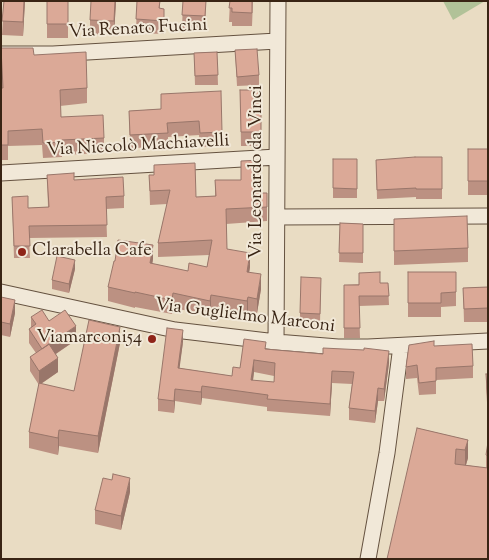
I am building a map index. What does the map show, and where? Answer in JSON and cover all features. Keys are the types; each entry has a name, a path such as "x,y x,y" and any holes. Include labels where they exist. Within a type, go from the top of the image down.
{"street":[{"name":"Via Leonardo da Vinci","path":"276,342 278,1"},
{"name":"Via Renato Fucini","path":"1,54 53,54 277,41"},
{"name":"Via Niccolò Machiavelli","path":"1,173 277,158"},
{"path":"277,217 488,216"},
{"path":"1,284 1,292"},
{"name":"Via Guglielmo Marconi","path":"1,292 174,330 276,342 338,347 401,346 488,341"},
{"path":"368,559 387,453 401,346"}],"green space":[{"path":"443,1 485,1 453,20"}],"building":[{"path":"4,1 24,1 23,22 2,21"},
{"path":"47,1 68,1 68,24 47,24"},
{"path":"91,1 115,1 114,21 90,20"},
{"path":"137,1 160,1 159,8 164,9 164,21 136,19"},
{"path":"183,1 206,1 205,16 182,15"},
{"path":"230,1 252,1 252,13 232,12 232,8 229,8"},
{"path":"1,48 33,48 34,55 86,52 87,88 60,90 61,117 103,115 104,138 43,143 42,129 8,131 8,145 1,145 1,88 3,88"},
{"path":"257,49 259,75 237,77 235,50"},
{"path":"217,52 218,75 195,76 194,53"},
{"path":"240,90 261,90 261,132 241,132"},
{"path":"221,91 222,132 200,133 199,121 167,123 168,133 130,135 129,111 161,109 161,94"},
{"path":"468,149 488,149 488,181 468,181"},
{"path":"442,157 442,189 377,190 376,160"},
{"path":"333,159 357,159 357,189 333,188"},
{"path":"260,160 261,193 267,193 267,207 226,209 227,249 250,253 247,272 261,274 257,299 248,297 247,301 211,295 210,301 173,293 172,300 108,287 118,240 153,245 150,263 188,271 189,263 207,267 212,240 158,243 170,190 150,191 149,175 154,175 154,165 195,163 196,197 216,196 215,180 241,180 241,161"},
{"path":"74,173 74,180 123,177 124,196 106,197 107,225 29,226 30,246 14,246 12,197 28,196 28,208 49,207 47,175"},
{"path":"467,216 468,248 394,251 394,219"},
{"path":"340,223 363,224 363,253 339,253"},
{"path":"57,256 75,260 69,284 52,280"},
{"path":"380,272 380,283 388,283 389,296 359,296 360,328 344,328 344,285 359,285 359,273"},
{"path":"408,272 456,272 456,292 441,293 441,303 408,303"},
{"path":"301,277 321,278 320,314 300,313"},
{"path":"488,287 488,308 464,309 463,288"},
{"path":"1,297 15,300 10,324 1,322"},
{"path":"42,310 49,321 65,310 76,326 42,349 29,329 36,324 31,317"},
{"path":"89,320 120,327 98,436 59,430 58,438 29,432 39,383 74,391"},
{"path":"167,328 183,330 178,368 232,376 233,367 240,368 244,339 266,342 265,349 323,354 323,348 364,350 364,348 389,351 384,389 378,388 375,411 349,408 354,372 332,371 330,404 267,399 268,395 202,386 201,392 175,389 174,401 158,399","holes":["254,360 275,363 274,382 251,380"]},
{"path":"434,341 434,346 472,344 473,366 436,368 436,381 419,383 417,365 406,367 409,345"},
{"path":"49,344 58,358 39,371 30,357"},
{"path":"486,374 488,374 488,403"},
{"path":"417,428 468,440 465,450 456,449 455,464 488,468 488,559 387,559"},
{"path":"113,474 130,478 121,516 95,510 103,478 112,480"}],"place":[{"name":"Clarabella Cafe","path":"22,252"},
{"name":"Viamarconi54","path":"152,339"}]}
